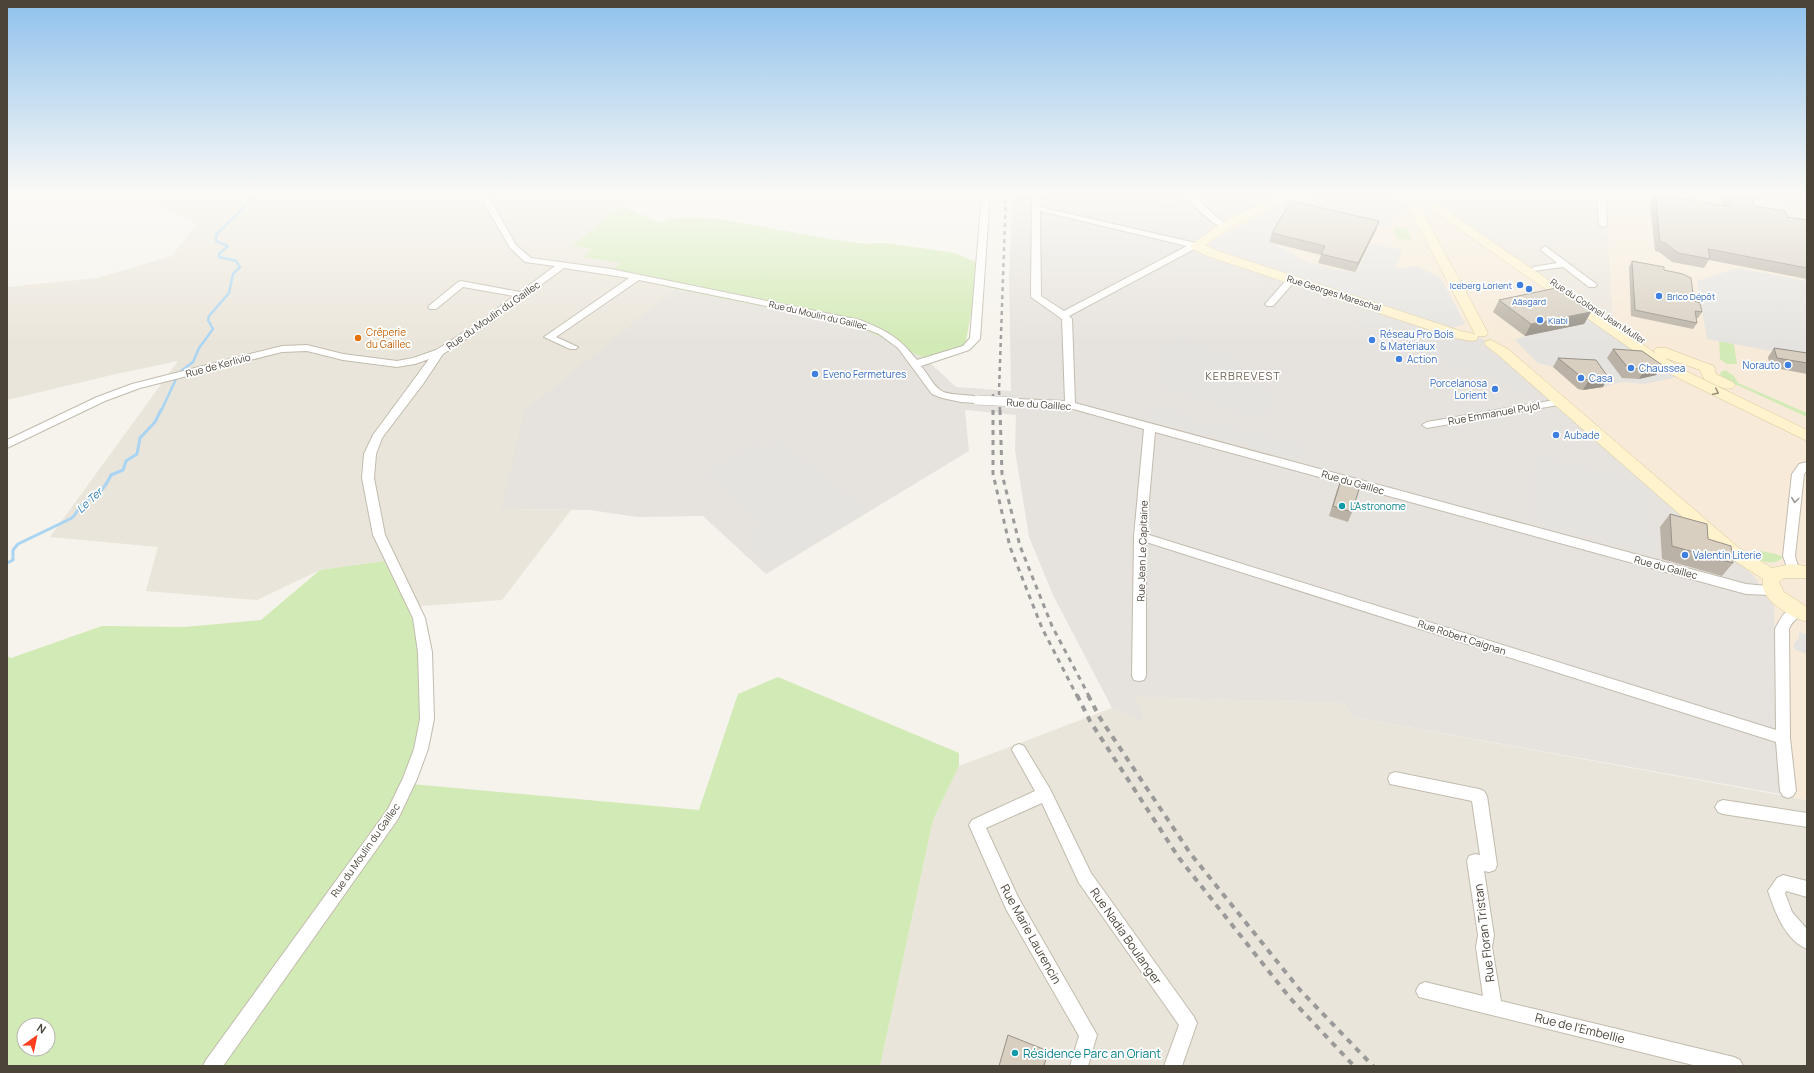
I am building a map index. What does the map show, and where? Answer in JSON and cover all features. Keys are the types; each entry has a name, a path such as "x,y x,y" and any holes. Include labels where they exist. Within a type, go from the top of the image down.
{"main road":[{"path":"1434,244 1482,338 1503,352 1733,552 1773,584 1787,605 1802,613"},
{"name":"Rue du Colonel Jean Muller","path":"1488,244 1614,332 1688,378 1807,436"},
{"name":"Rue du Colonel Jean Muller","path":"1500,244 1634,336 1679,359 1704,365 1709,369 1709,376 1807,424"},
{"name":"Rue Georges Mareschal","path":"1196,246 1211,253 1459,335 1482,338"},
{"path":"1688,378 1703,378 1709,376"},
{"path":"1773,584 1776,572 1784,570 1800,571"}],"street":[{"name":"Rue du Moulin du Gaillec","path":"512,244 528,260 561,266 611,272 857,322 888,336 901,346 916,364 932,388 942,395 977,400"},
{"path":"916,364 966,348 975,339 982,244"},
{"path":"1036,244 1036,297 1067,318 1070,405"},
{"path":"1188,244 1196,246"},
{"path":"1064,315 1182,251 1196,246"},
{"path":"1545,249 1592,285"},
{"path":"1536,269 1564,264"},
{"name":"Rue du Moulin du Gaillec","path":"212,1066 392,814 410,779 421,749 427,719 423,634 418,618 379,536 368,478 370,454 377,437 419,382 439,352 478,328 561,266"},
{"path":"573,347 549,337 636,278"},
{"path":"1270,304 1292,279"},
{"path":"433,307 461,284 522,295"},
{"name":"Rue de Kerlivio","path":"7,444 101,399 129,389 282,349 307,348 343,357 397,364 415,361 439,352"},
{"name":"Rue du Gaillec","path":"977,400 1070,405 1738,587 1773,584"},
{"name":"Rue Emmanuel Pujol","path":"1427,425 1560,402"},
{"name":"Rue Jean Le Capitaine","path":"1139,676 1140,536 1150,427"},
{"path":"1800,571 1789,556 1798,474 1803,467 1807,466"},
{"name":"Rue Robert Caignan","path":"1140,536 1783,738"},
{"path":"1788,791 1783,738 1782,629 1786,618 1802,613"},
{"path":"1019,750 1047,800"},
{"name":"Rue Floran Tristan","path":"1395,779 1479,796 1489,864 1475,861 1486,935 1484,947 1493,1007"},
{"name":"Rue Marie Laurencin","path":"1047,800 977,825 1012,903 1088,1035 1079,1066"},
{"name":"Rue Nadia Boulanger","path":"1047,800 1085,878 1188,1023 1173,1066"},
{"path":"1723,807 1807,820"},
{"path":"1807,889 1783,883 1776,891 1785,917 1807,941"},
{"name":"Rue de l'Embellie","path":"1424,991 1493,1007 1695,1061 1734,1066"}],"shaded area":[{"path":"181,244 574,244 572,246 592,249 585,257 621,263 612,273 675,289 643,316 501,509 571,510 502,600 408,607 383,561 320,570 257,600 146,591 158,547 50,537 178,361 7,400 7,287 97,278 172,256"},
{"path":"1011,244 1198,244 1196,245 1459,335 1481,338 1503,352 1754,576 1774,606 1780,794 1352,717 1344,703 1135,697 1145,723 1112,708 1053,595 1029,537 1015,450 1016,415 965,410 969,451 766,574 703,516 637,517 590,510 501,509 525,411 675,289 857,326 926,359 956,387 1011,391 1009,277"},
{"path":"1202,244 1490,244 1614,333 1608,244 1807,244 1807,800 1780,794 1774,606 1459,335 1211,253"},
{"path":"1209,244 1274,244 1308,262 1334,269 1356,272 1370,244 1402,250 1395,269 1417,266 1441,278 1465,324 1452,328 1212,249"},
{"path":"1491,244 1608,244 1614,333"},
{"path":"1738,268 1807,281 1807,358 1707,339 1697,281"},
{"path":"1571,305 1678,377 1644,384 1622,382 1603,387 1591,369 1553,367 1538,363 1515,340 1525,336 1583,324"},
{"path":"1367,311 1433,333 1426,343 1359,321"},
{"path":"1436,334 1486,351 1540,398 1497,379 1423,353"},
{"path":"1179,339 1241,362 1233,381 1274,391 1266,413 1245,414 1207,398 1164,389 1159,351"},
{"path":"1153,407 1193,417 1191,422 1219,429 1236,429 1306,448 1303,460 1147,418"},
{"path":"779,442 866,512 781,561 776,557 769,561 749,540 755,537 749,531 763,523 706,472 757,445 763,450"},
{"path":"1535,456 1638,482 1638,489 1647,492 1652,552 1533,519"},
{"path":"1799,632 1807,635 1807,654 1794,649 1794,643 1799,638"},
{"path":"1135,697 1344,703 1352,717 1807,800 1807,1066 880,1066 933,820 959,766 1112,708 1144,722"}],"green space":[{"path":"574,244 893,244 955,253 980,264 965,346 926,359 857,326 675,289 611,272 621,263 584,257 592,249 572,246"},
{"path":"1719,341 1734,345 1737,364 1727,364 1720,359"},
{"path":"1725,370 1734,376 1738,383 1807,413 1807,417 1722,378 1720,373"},
{"path":"1761,551 1783,557 1776,562 1768,562 1752,557"},
{"path":"384,561 408,607 418,636 420,721 415,751 409,767 400,783 699,810 738,694 778,677 959,753 959,766 933,820 880,1066 7,1066 7,656 11,658 102,626 185,627 261,620 320,570"}],"building":[{"path":"1317,244 1367,244 1358,263 1321,254 1325,246"},
{"path":"1666,244 1807,244 1807,268 1708,249 1710,259 1678,253"},
{"name":"Brico Dépôt","path":"1632,261 1664,267 1664,270 1683,274 1691,278 1694,301 1700,303 1702,312 1695,311 1697,323 1635,310"},
{"path":"1556,288 1591,312 1531,324 1499,300"},
{"path":"1774,348 1807,353 1807,363 1777,358"},
{"path":"1613,349 1642,351 1662,365 1645,369 1628,368"},
{"path":"1558,358 1596,360 1608,377 1589,380 1584,379"},
{"path":"1341,480 1360,486 1352,512 1333,506"},
{"path":"1670,514 1707,524 1708,539 1731,546 1733,563 1672,546"},
{"path":"1008,1035 1048,1051 1044,1066 999,1066"}],"waterway":[{"name":"Le Ter","path":"181,371 193,362 199,348 213,329 208,320 209,316 229,293 233,274 240,267 236,261 219,257 219,254 228,246 223,244"},
{"name":"Le Ter","path":"161,411 177,377"},
{"name":"Le Ter","path":"7,563 13,560 13,550 18,544 72,518 82,505 104,487 111,475 123,470 126,461 137,454 140,438 155,422 161,410"}],"railway":[{"path":"1000,411 999,391 1004,244"},
{"path":"993,394 993,474 1010,547 1042,628 1077,696"},
{"path":"1000,410 1002,474 1020,546 1052,626 1089,696"},
{"path":"1077,695 1090,721 1179,858 1290,998 1354,1066"},
{"path":"1088,695 1100,718 1190,853 1300,990 1373,1066"}],"place":[{"name":"Iceberg Lorient","path":"1520,285"},
{"name":"Aäsgard","path":"1529,289"},
{"name":"Brico Dépôt","path":"1659,296"},
{"name":"Kiabi","path":"1540,320"},
{"name":"Crêperie du Gaillec","path":"358,338"},
{"name":"Réseau Pro Bois & Matériaux","path":"1372,340"},
{"name":"Action","path":"1399,359"},
{"name":"Norauto","path":"1788,365"},
{"name":"Chaussea","path":"1631,368"},
{"name":"Eveno Fermetures","path":"815,374"},
{"name":"Casa","path":"1581,378"},
{"name":"Porcelanosa Lorient","path":"1495,389"},
{"name":"Aubade","path":"1556,435"},
{"name":"L'Astronome","path":"1342,506"},
{"name":"Valentin Literie","path":"1685,555"},
{"name":"Résidence Parc an Oriant","path":"1015,1053"}],"district":[{"name":"KERBREVEST","path":"1243,375"}]}
